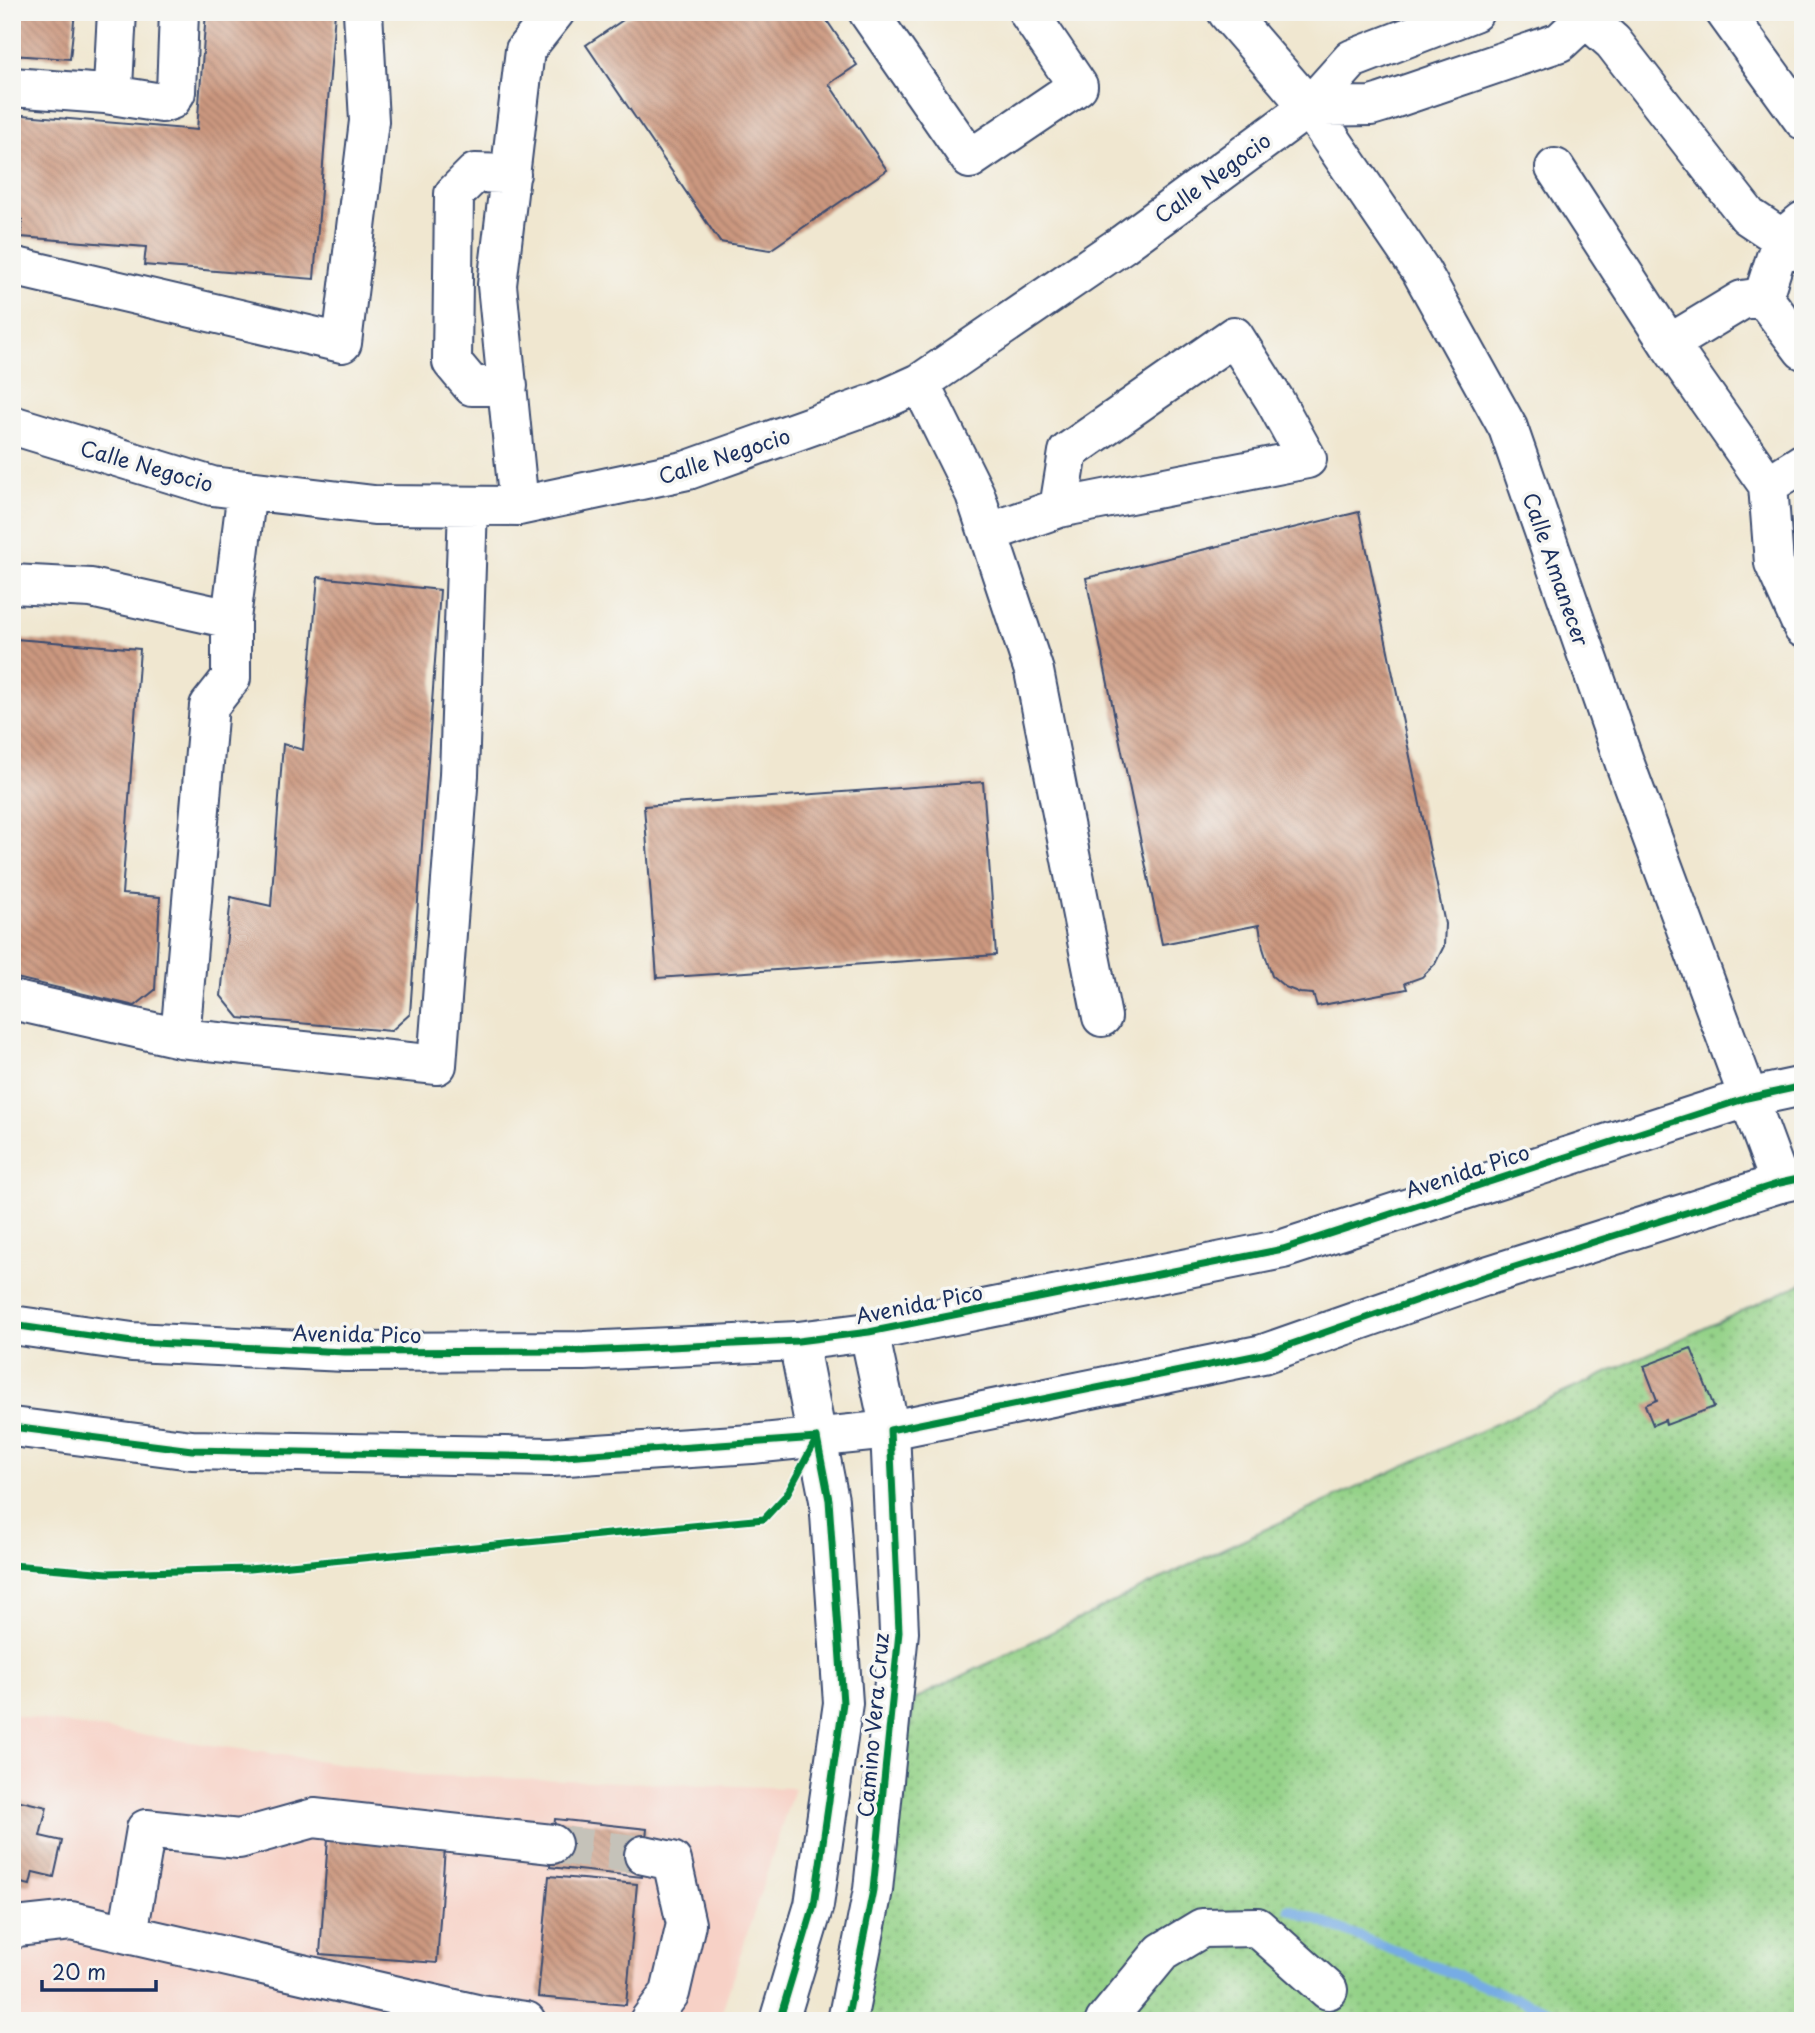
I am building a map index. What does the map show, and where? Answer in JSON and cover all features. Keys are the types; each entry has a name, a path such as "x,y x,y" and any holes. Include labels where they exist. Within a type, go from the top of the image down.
{"main road":[{"path":"105,94 113,87 117,12"},
{"path":"12,87 105,94 162,103 171,100 176,92 179,12"},
{"path":"12,266 342,343 369,121 363,12"},
{"path":"519,506 497,285 525,50 555,12"},
{"path":"868,12 970,159 1078,86 1028,12"},
{"name":"Calle Amanecer","path":"1227,12 1308,107 1421,271 1508,428 1625,764 1747,1098 1791,1181"},
{"name":"Calle Negocio","path":"12,425 212,486 374,505 519,506 688,470 878,402 920,383 1123,244 1308,107 1352,59 1474,12"},
{"path":"1725,12 1803,120"},
{"path":"1308,107 1371,106 1381,103 1560,42 1585,14 1613,42 1748,216 1796,237 1763,297"},
{"path":"1555,168 1669,344 1768,485 1774,563 1803,628"},
{"path":"508,386 472,386 452,362 454,194 475,173 510,174"},
{"path":"1669,344 1742,300 1763,297"},
{"path":"1763,297 1803,350"},
{"path":"988,533 1059,508 1307,459 1274,399 1234,336 1068,452 1059,508"},
{"path":"920,383 975,494 1034,671 1102,1017"},
{"path":"1768,485 1803,463"},
{"path":"180,1038 209,706 231,678 231,620 247,490"},
{"path":"12,1000 180,1038 437,1065 459,775 468,506"},
{"path":"12,584 91,588 231,620"},
{"name":"Avenida Pico","path":"12,1325 132,1342 345,1352 584,1351 798,1341 869,1332 1283,1249 1747,1098 1803,1086"},
{"path":"12,1427 192,1450 537,1457 817,1438 890,1430 1263,1354 1483,1277 1791,1181"},
{"name":"Camino Vera Cruz","path":"847,2021 873,1890 899,1632 890,1430 869,1332"},
{"name":"Camino Vera Cruz","path":"779,2021 814,1905 843,1703 829,1500 798,1341"},
{"path":"128,1934 146,1829 240,1839 314,1818 552,1844"},
{"path":"644,1855 672,1861 686,1924 670,1993 649,2021"},
{"path":"12,1930 16,1927 71,1921 481,2015 526,2021"},
{"path":"1105,2021 1162,1952 1202,1928 1257,1927 1328,1990"}],"shaded area":[{"path":"12,1714 418,1775 794,1788 719,2021 12,2021"}],"green space":[{"path":"1803,1283 1803,2021 854,2021 915,1699 1216,1552"}],"building":[{"path":"12,12 75,12 70,59 12,55"},
{"path":"206,12 335,12 314,279 144,265 146,247 21,237 22,219 12,218 12,114 197,130"},
{"path":"635,12 821,12 857,65 829,84 887,170 770,250 720,242 586,45"},
{"path":"1359,512 1445,924 1444,946 1435,964 1422,977 1405,983 1407,989 1317,1006 1313,994 1300,993 1285,987 1272,976 1259,925 1162,944 1086,578"},
{"path":"318,577 440,590 410,1014 391,1031 239,1018 221,996 231,897 271,906 283,744 303,750"},
{"path":"15,639 140,649 122,894 160,897 155,990 135,1006 12,977 12,672"},
{"path":"983,782 996,955 657,978 644,806"},
{"path":"1691,1348 1714,1407 1666,1425 1665,1420 1653,1425 1645,1405 1657,1400 1644,1366"},
{"path":"12,1799 47,1807 40,1836 62,1841 54,1877 33,1872 30,1885 12,1881"},
{"path":"555,1819 647,1829 642,1877 550,1867"},
{"path":"328,1838 445,1847 437,1963 320,1954"},
{"path":"549,1876 637,1884 626,2005 538,1997"}],"waterway":[{"path":"1289,1909 1573,2021"}],"tunnel":[{"path":"552,1844 644,1855"}],"cycle path":[{"path":"12,1325 132,1342 345,1352 584,1351 798,1341 869,1332 1283,1249 1747,1098 1803,1086"},
{"path":"847,2021 873,1890 899,1632 890,1430 1263,1354 1483,1277 1803,1178"},
{"path":"12,1427 192,1450 551,1457 817,1438"},
{"path":"12,1565 108,1573 249,1569 764,1519 787,1494 817,1438"},
{"path":"779,2021 814,1905 843,1703 829,1500 817,1438"}]}
